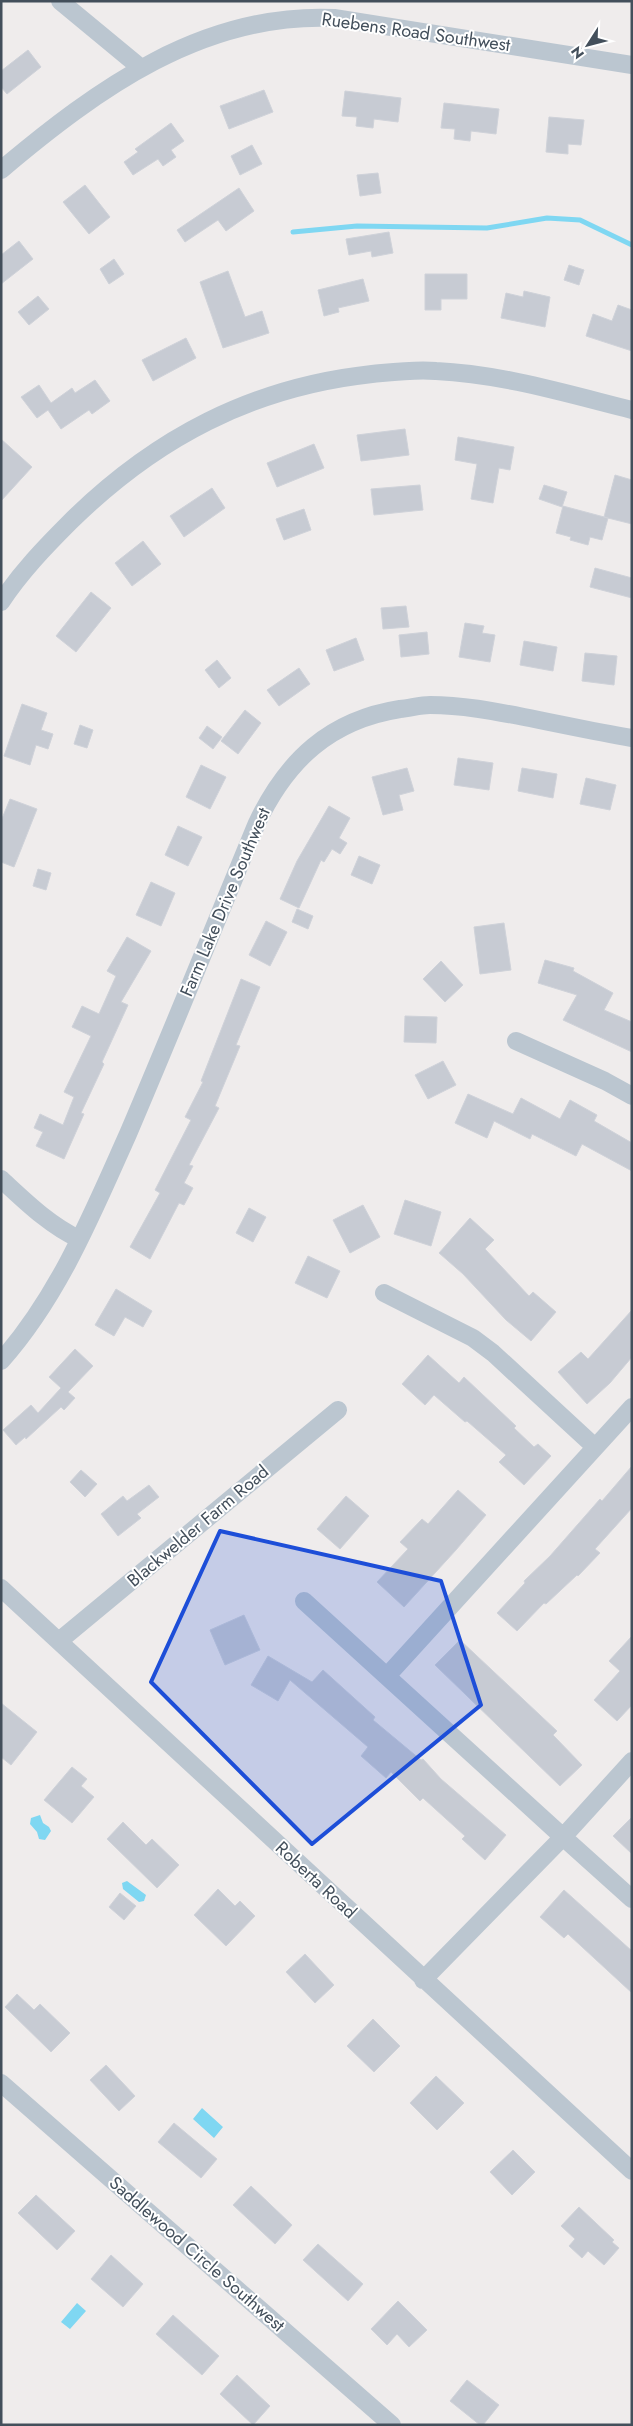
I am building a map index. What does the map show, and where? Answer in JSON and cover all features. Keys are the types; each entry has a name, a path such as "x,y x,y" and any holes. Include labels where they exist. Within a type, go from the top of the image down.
{"street":[{"path":"60,1 141,68"},
{"name":"Ruebens Road Southwest","path":"1,170 85,102 141,68 189,45 250,25 306,17 344,20 632,65"},
{"path":"1,602 46,545 95,498 136,464 169,442 236,407 273,394 336,378 405,371 435,371 467,374 546,389 632,410"},
{"name":"Farm Lake Drive Southwest","path":"1,1361 39,1311 97,1204 270,796 286,773 326,736 349,722 376,713 429,705 476,708 632,738"},
{"path":"516,1041 605,1081 632,1096"},
{"path":"1,1179 50,1222 63,1232 79,1239"},
{"path":"384,1293 473,1338 493,1353 595,1447"},
{"path":"387,1676 632,1407"},
{"name":"Blackwelder Farm Road","path":"59,1642 338,1410"},
{"name":"Roberta Road","path":"1,1588 59,1642 96,1673 423,1980 632,2171"},
{"path":"304,1601 632,1899"},
{"path":"423,1980 562,1837 632,1761"},
{"name":"Saddlewood Circle Southwest","path":"1,2084 392,2425"}],"highlighted area":[{"path":"220,1531 441,1581 481,1705 312,1844 151,1682"}],"water":[{"path":"40,1815 43,1823 51,1831 45,1840 39,1839 37,1832 30,1824 31,1818"},
{"path":"127,1881 146,1895 144,1901 139,1902 123,1889 122,1883"},
{"path":"202,2108 223,2127 214,2138 193,2119"},
{"path":"77,2303 86,2311 70,2329 61,2322"}],"building":[{"path":"28,50 41,67 7,94 1,87 1,71"},
{"path":"264,90 273,112 229,129 220,106"},
{"path":"345,91 401,98 398,122 374,119 373,128 356,126 357,117 342,116"},
{"path":"444,103 499,109 496,134 471,131 470,141 454,139 455,129 441,128"},
{"path":"549,117 584,120 581,145 568,144 568,154 546,152"},
{"path":"171,123 184,141 171,150 176,157 163,166 158,159 133,175 124,162 138,152 135,149"},
{"path":"252,145 262,164 240,175 231,156"},
{"path":"378,173 381,193 360,196 357,175"},
{"path":"85,185 110,217 89,234 63,202"},
{"path":"239,188 254,211 226,231 218,220 185,242 177,230"},
{"path":"389,232 393,253 372,257 371,251 349,255 346,239"},
{"path":"19,241 33,259 1,284 1,255"},
{"path":"114,259 124,274 109,284 100,269"},
{"path":"569,265 584,270 579,285 564,280"},
{"path":"228,271 245,317 262,311 269,333 223,348 200,282"},
{"path":"425,274 467,274 467,299 441,299 441,310 425,310"},
{"path":"363,279 369,301 338,308 339,312 324,316 318,290"},
{"path":"524,291 550,297 545,327 501,318 506,293 523,297"},
{"path":"38,296 49,309 29,325 18,312"},
{"path":"618,305 632,310 632,351 586,336 593,314 612,321"},
{"path":"186,338 196,358 153,381 142,360"},
{"path":"95,380 110,401 92,414 89,410 61,429 48,410 37,418 21,397 39,385 51,403 72,388 75,393"},
{"path":"405,429 409,455 361,461 357,435"},
{"path":"458,437 514,447 510,470 499,468 493,503 471,499 477,464 455,460"},
{"path":"1,439 32,467 1,501"},
{"path":"314,444 324,468 277,487 267,463"},
{"path":"615,475 632,480 632,524 604,517"},
{"path":"420,485 423,510 374,515 371,489"},
{"path":"544,485 567,492 562,507 539,499"},
{"path":"212,488 225,508 184,537 170,516"},
{"path":"563,506 608,518 602,540 590,537 588,545 570,540 571,537 556,533"},
{"path":"304,509 311,530 284,540 276,519"},
{"path":"143,541 161,564 132,586 115,563"},
{"path":"595,568 632,578 632,598 590,587"},
{"path":"91,592 111,608 76,652 56,636"},
{"path":"406,606 409,627 383,629 381,608"},
{"path":"465,623 484,626 482,633 495,635 490,662 459,657"},
{"path":"427,632 429,654 401,657 399,635"},
{"path":"356,638 364,660 334,671 326,650"},
{"path":"524,641 557,647 553,671 520,665"},
{"path":"585,653 617,656 614,685 582,681"},
{"path":"217,660 231,678 219,688 205,670"},
{"path":"299,668 310,684 279,706 267,690"},
{"path":"22,704 47,713 41,730 53,734 48,749 36,745 30,765 4,756"},
{"path":"245,710 261,723 238,754 221,741"},
{"path":"80,725 93,730 87,748 74,744"},
{"path":"207,726 222,737 213,749 199,738"},
{"path":"458,758 493,763 489,790 454,785"},
{"path":"201,765 226,777 210,809 186,797"},
{"path":"407,768 414,791 399,795 403,810 383,815 372,777"},
{"path":"522,768 557,774 553,798 518,791"},
{"path":"586,778 616,785 610,810 580,804"},
{"path":"10,799 37,809 14,867 1,862 1,821"},
{"path":"329,806 350,818 339,838 347,843 340,854 332,849 324,862 321,860 299,908 280,899 297,861"},
{"path":"178,826 202,837 188,866 165,855"},
{"path":"359,856 380,865 372,884 351,875"},
{"path":"38,869 51,873 46,890 33,886"},
{"path":"151,882 175,893 161,926 136,915"},
{"path":"297,909 313,916 308,929 292,922"},
{"path":"266,921 287,932 270,966 249,955"},
{"path":"504,923 511,970 480,974 474,927"},
{"path":"127,937 151,951 121,1002 128,1005 102,1062 104,1064 81,1113 84,1114 64,1159 36,1146 43,1132 34,1128 40,1114 63,1125 74,1097 64,1092 91,1036 72,1027 82,1006 99,1014 116,976 107,971"},
{"path":"545,960 574,968 573,971 613,993 604,1010 632,1022 632,1052 563,1020 577,995 538,983"},
{"path":"441,961 463,985 445,1002 423,979"},
{"path":"241,979 260,987 236,1045 240,1046 215,1106 219,1108 189,1165 193,1166 184,1183 193,1188 184,1205 179,1203 150,1259 130,1247 160,1193 155,1190 191,1120 185,1117 203,1082 201,1081"},
{"path":"405,1016 437,1017 436,1043 404,1042"},
{"path":"443,1061 456,1085 428,1099 415,1075"},
{"path":"468,1094 513,1114 521,1098 560,1119 570,1100 597,1115 594,1121 632,1143 632,1171 582,1144 576,1156 532,1134 530,1139 494,1121 487,1138 455,1123"},
{"path":"405,1200 441,1212 431,1246 394,1234"},
{"path":"363,1205 380,1237 350,1253 333,1220"},
{"path":"249,1208 266,1217 253,1242 236,1233"},
{"path":"470,1218 494,1240 485,1249 529,1296 533,1292 556,1312 531,1341 506,1320 463,1274 439,1253"},
{"path":"308,1256 340,1271 327,1298 295,1283"},
{"path":"116,1289 152,1311 143,1327 125,1317 114,1336 95,1325"},
{"path":"632,1310 632,1357 610,1383 587,1404 558,1372 581,1352 588,1359"},
{"path":"75,1349 93,1366 68,1392 75,1398 64,1410 61,1407 26,1439 25,1437 16,1445 3,1430 31,1405 38,1413 61,1388 49,1377"},
{"path":"428,1355 459,1383 464,1377 516,1426 514,1428 534,1447 538,1444 551,1456 524,1485 499,1462 506,1455 467,1421 465,1422 434,1395 425,1405 402,1384"},
{"path":"632,1466 632,1508 595,1549 600,1553 578,1576 546,1604 544,1603 517,1631 497,1613 525,1583 524,1581 550,1556 600,1499 602,1501"},
{"path":"81,1470 97,1484 85,1497 70,1482"},
{"path":"149,1485 159,1497 137,1514 141,1518 118,1536 101,1514 123,1496 127,1501"},
{"path":"458,1490 486,1515 404,1607 377,1582 408,1549 400,1542 422,1519 428,1524"},
{"path":"346,1496 369,1516 340,1549 317,1529"},
{"path":"244,1615 260,1650 225,1665 210,1630"},
{"path":"632,1636 632,1705 617,1721 594,1700 620,1671 609,1661"},
{"path":"460,1640 557,1731 553,1735 582,1765 560,1786 435,1665"},
{"path":"268,1656 312,1682 323,1670 375,1717 373,1720 421,1760 423,1759 441,1779 506,1835 485,1860 462,1839 465,1836 423,1798 420,1801 391,1772 386,1778 361,1756 368,1747 290,1680 278,1701 251,1685"},
{"path":"1,1703 37,1732 11,1765 1,1757"},
{"path":"72,1767 87,1779 81,1786 94,1797 72,1823 44,1800"},
{"path":"632,1817 632,1854 613,1836"},
{"path":"123,1822 146,1845 152,1839 179,1865 157,1888 107,1839"},
{"path":"218,1889 235,1906 240,1901 255,1916 226,1946 194,1915"},
{"path":"564,1890 632,1951 632,1993 568,1934 564,1938 540,1917"},
{"path":"120,1893 136,1906 124,1920 109,1907"},
{"path":"305,1954 334,1985 315,2003 286,1972"},
{"path":"17,1994 34,2010 40,2004 70,2033 51,2052 5,2007"},
{"path":"373,2019 400,2046 374,2072 347,2046"},
{"path":"106,2065 135,2096 119,2111 90,2080"},
{"path":"436,2076 464,2103 437,2130 410,2103"},
{"path":"174,2123 217,2159 201,2178 158,2142"},
{"path":"513,2150 535,2172 512,2195 490,2172"},
{"path":"251,2186 292,2225 275,2244 233,2205"},
{"path":"36,2195 75,2231 57,2250 18,2213"},
{"path":"579,2207 614,2240 612,2242 619,2248 604,2265 588,2251 582,2258 569,2246 575,2239 561,2226"},
{"path":"318,2244 363,2284 348,2301 303,2260"},
{"path":"111,2255 143,2284 123,2307 91,2279"},
{"path":"398,2301 427,2330 409,2347 397,2334 387,2345 371,2329"},
{"path":"173,2315 219,2356 202,2375 156,2334"},
{"path":"237,2375 270,2406 253,2425 220,2394"},
{"path":"467,2380 499,2405 483,2425 480,2425 450,2401"}],"waterway":[{"path":"293,232 357,226 487,228 547,218 580,220 632,245"}]}
